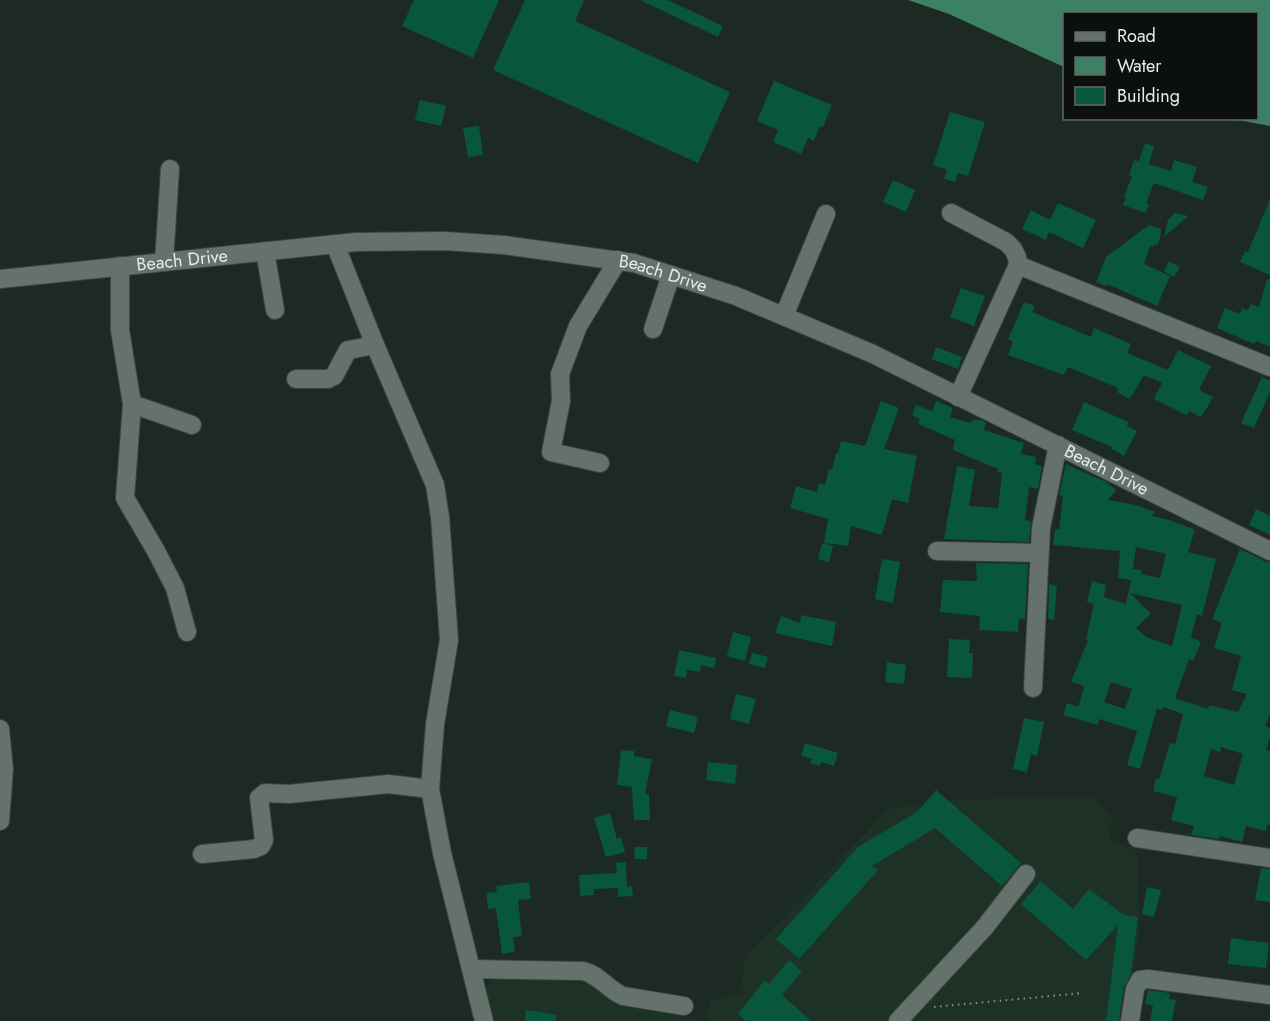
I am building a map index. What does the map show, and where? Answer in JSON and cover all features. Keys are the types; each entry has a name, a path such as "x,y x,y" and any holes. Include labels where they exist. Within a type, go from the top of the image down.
{"street":[{"path":"164,262 170,169"},
{"path":"951,213 1006,242 1017,257 1017,265 958,397"},
{"path":"784,316 826,214"},
{"name":"Beach Drive","path":"0,279 356,242 504,244 634,263 736,296 873,354 1270,551"},
{"path":"335,244 435,485 449,640 435,724 430,789 442,854 484,1021"},
{"path":"265,251 275,310"},
{"path":"600,463 550,452 561,401 560,374 578,326 618,260"},
{"path":"1017,265 1270,367"},
{"path":"120,266 120,330 132,404 125,498 175,588 187,632"},
{"path":"653,329 671,275"},
{"path":"296,379 327,379 339,371 348,350 375,345"},
{"path":"132,404 192,425"},
{"path":"1034,688 1041,528 1058,445"},
{"path":"937,551 1039,553"},
{"path":"0,729 4,769 0,821"},
{"path":"202,854 254,849 261,846 264,840 259,798 265,793 289,794 388,784 430,789"},
{"path":"1137,838 1270,858"},
{"path":"902,1018 985,927 1026,874"},
{"path":"471,969 583,971 597,976 616,993 623,996 684,1006"},
{"path":"1130,1021 1135,989 1140,980 1170,981 1270,995"}],"path":[{"path":"902,1018 1082,993"}],"shaded area":[{"path":"1093,798 1113,819 1109,839 1137,850 1140,927 1126,1021 705,1021 710,1001 740,994 745,956 889,809 957,799"},
{"path":"503,974 593,985 608,998 705,1021 496,1021 485,987"}],"water":[{"path":"908,0 1270,0 1270,126 1238,120 1258,120 1258,12 1063,12 1063,67 949,14"}],"building":[{"path":"414,0 499,0 473,58 402,26"},
{"path":"525,0 584,0 575,21 730,92 698,163 493,70"},
{"path":"640,0 668,0 723,26 718,37"},
{"path":"774,81 832,105 823,127 820,126 814,141 808,138 801,154 773,142 778,130 757,121"},
{"path":"420,100 446,106 441,126 415,120"},
{"path":"950,112 985,122 968,176 958,173 955,182 944,179 947,170 933,165"},
{"path":"479,126 483,155 468,157 463,128"},
{"path":"1145,143 1154,146 1149,164 1171,171 1174,160 1197,167 1192,182 1208,187 1203,200 1154,183 1146,203 1149,204 1146,213 1123,205 1132,176 1129,175 1134,160 1139,161"},
{"path":"893,180 915,190 906,212 883,202"},
{"path":"1270,199 1270,275 1240,262 1245,251 1248,252"},
{"path":"1058,203 1096,220 1083,248 1049,232 1046,240 1022,229 1031,210 1050,220"},
{"path":"1175,213 1188,216 1164,237 1168,220"},
{"path":"1149,225 1161,229 1160,239 1158,244 1150,247 1144,264 1170,276 1157,306 1107,284 1106,286 1096,282 1106,257"},
{"path":"1169,261 1180,267 1174,277 1164,272"},
{"path":"1267,279 1270,279 1270,347 1256,341 1254,344 1217,328 1225,308 1240,314 1242,308 1248,310 1251,304 1259,307"},
{"path":"961,288 985,296 974,326 950,317"},
{"path":"1024,302 1035,306 1032,312 1091,337 1094,328 1131,344 1127,353 1168,370 1178,350 1211,366 1199,390 1213,397 1201,417 1189,411 1187,415 1154,399 1162,383 1144,375 1130,399 1117,392 1118,388 1068,367 1064,375 1008,355 1013,342 1008,339"},
{"path":"936,347 962,357 958,369 932,359"},
{"path":"1262,377 1270,381 1270,392 1254,428 1241,423"},
{"path":"881,401 899,408 884,449 917,456 908,503 892,499 882,535 851,526 848,546 824,543 828,519 790,508 796,486 817,492 819,483 825,485 841,441 865,446"},
{"path":"936,401 953,408 950,417 970,423 974,419 984,421 986,423 984,430 1024,443 1021,454 1036,457 1035,464 1042,466 1038,489 1029,487 1025,520 1031,521 1029,542 944,539 957,466 975,470 969,506 998,508 1002,473 997,472 998,469 953,450 955,440 918,424 920,419 912,415 916,405 932,411"},
{"path":"1084,402 1128,422 1127,426 1137,431 1124,456 1112,447 1072,430"},
{"path":"1066,464 1106,482 1116,490 1108,500 1136,505 1155,512 1152,516 1195,530 1188,552 1216,559 1202,616 1197,614 1191,637 1201,642 1193,661 1189,659 1175,698 1208,709 1209,705 1238,712 1247,694 1232,690 1241,656 1214,648 1222,623 1212,619 1240,549 1262,561 1270,562 1270,715 1265,726 1270,728 1266,750 1270,751 1270,825 1267,825 1266,831 1246,826 1242,842 1220,836 1219,839 1191,835 1194,826 1171,820 1177,797 1153,791 1170,743 1175,744 1183,714 1163,707 1162,710 1157,708 1140,769 1127,765 1137,731 1099,719 1098,725 1063,715 1067,703 1078,707 1084,688 1083,685 1071,682 1088,640 1086,639 1094,604 1087,602 1092,581 1106,585 1104,596 1106,598 1126,604 1131,580 1118,578 1120,551 1053,545 1055,529 1059,530 1063,496 1059,495","holes":["1136,547 1166,554 1160,578 1141,574 1142,570 1133,569","1130,593 1182,605 1172,646 1146,637 1136,628 1151,614","1111,682 1132,689 1125,709 1104,702","1221,747 1243,754 1234,785 1204,776 1211,749 1220,752"]},
{"path":"1256,509 1270,516 1270,535 1249,525"},
{"path":"822,543 833,546 829,562 818,559"},
{"path":"882,559 900,562 893,603 875,599"},
{"path":"976,563 1028,564 1025,619 1019,618 1018,632 979,630 980,616 940,612 943,580 977,581"},
{"path":"1049,584 1057,586 1054,620 1048,619"},
{"path":"801,615 836,622 832,646 775,633 781,616 800,623"},
{"path":"733,632 751,637 745,661 727,656"},
{"path":"949,639 970,640 969,653 973,653 972,678 947,677"},
{"path":"679,650 716,658 714,668 701,665 700,672 687,670 686,678 674,676"},
{"path":"752,653 768,657 765,668 749,664"},
{"path":"887,662 906,665 904,684 885,682"},
{"path":"736,694 756,699 749,724 730,719"},
{"path":"670,710 698,717 694,733 666,726"},
{"path":"1024,718 1044,722 1037,756 1031,754 1027,772 1013,769"},
{"path":"805,743 838,753 834,766 821,762 820,766 810,763 812,759 801,756"},
{"path":"621,750 634,751 634,756 652,759 645,794 649,794 650,820 634,820 632,787 617,785"},
{"path":"708,762 737,765 735,784 706,780"},
{"path":"936,790 1021,863 1002,886 935,828 872,866 878,870 799,959 776,939 858,847 917,812"},
{"path":"610,813 617,839 621,837 625,852 606,857 594,818"},
{"path":"634,847 647,847 647,859 635,859"},
{"path":"626,862 627,887 632,886 633,896 618,897 618,888 594,889 594,895 580,896 579,875 617,873 616,863"},
{"path":"1261,868 1270,869 1270,902 1255,900"},
{"path":"1041,881 1073,909 1089,889 1124,915 1138,917 1131,974 1124,987 1119,1021 1106,1021 1118,925 1086,960 1021,904"},
{"path":"529,882 531,899 518,900 522,936 513,937 515,952 502,954 496,908 488,909 486,893 497,892 496,886"},
{"path":"1147,887 1161,890 1154,917 1142,914"},
{"path":"1231,938 1269,943 1266,968 1228,964"},
{"path":"789,960 802,971 782,995 811,1021 746,1021 738,1014 765,980 769,984"},
{"path":"1148,990 1170,993 1169,999 1176,1000 1172,1021 1150,1021 1153,1006 1145,1004"},
{"path":"526,1010 556,1015 556,1021 525,1021"}]}
